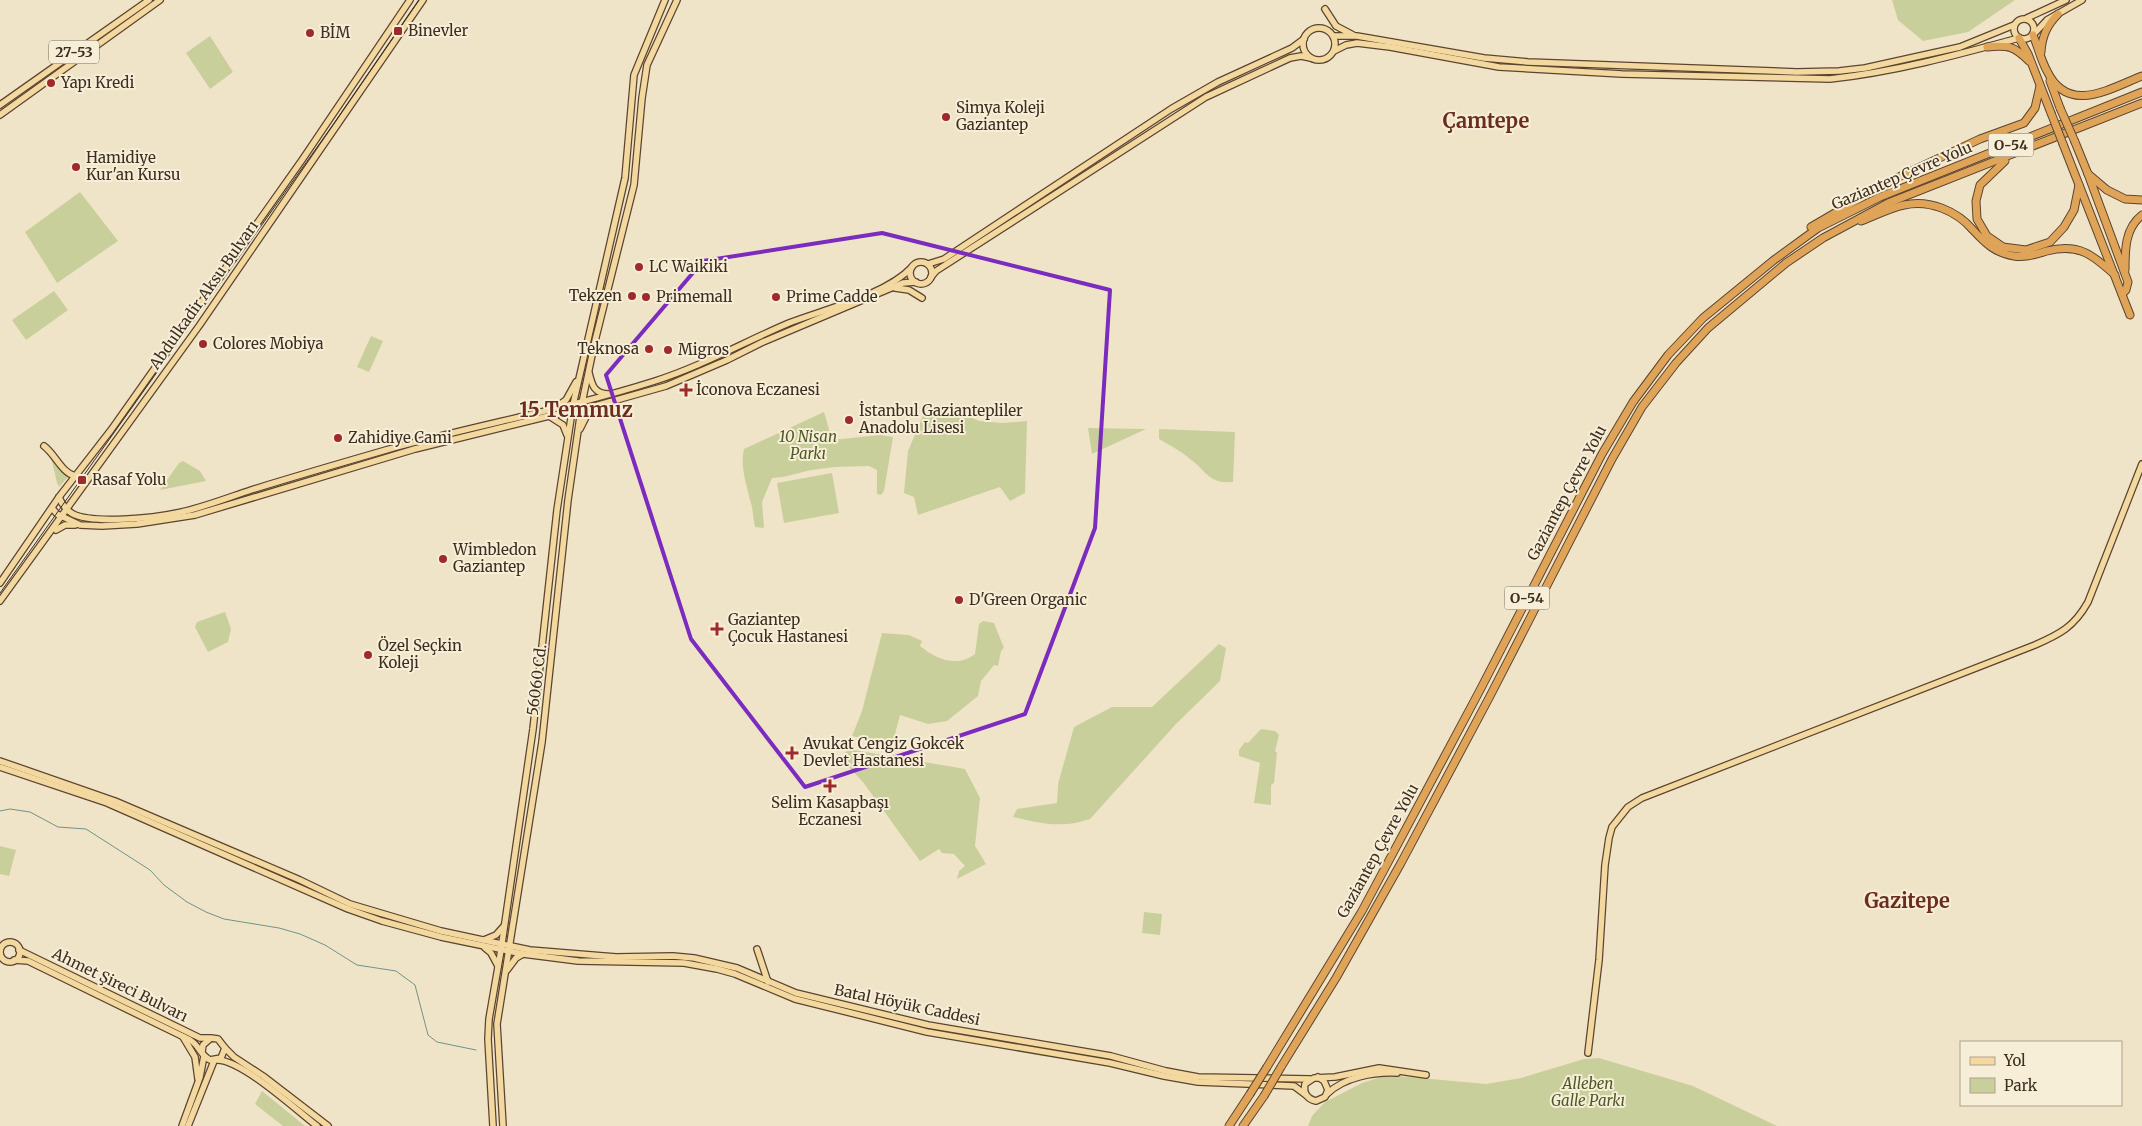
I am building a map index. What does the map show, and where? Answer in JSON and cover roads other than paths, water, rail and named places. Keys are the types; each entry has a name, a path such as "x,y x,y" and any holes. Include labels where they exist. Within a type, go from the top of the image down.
{"highway":[{"path":"2040,55 2044,33 2050,22 2058,14"},
{"path":"2033,35 2128,282 2126,290 2122,294"},
{"path":"2020,38 2032,64 2130,315"},
{"path":"1988,46 2004,45 2016,48 2032,64"},
{"path":"2047,72 2060,90 2076,97 2090,96 2142,76"},
{"path":"1757,273 1789,243 1864,195 1980,139 2024,123 2035,108 2040,86"},
{"name":"Gaziantep Çevre Yolu","path":"1229,1126 1326,972 1366,903 1479,692 1564,526 1633,402 1668,355 1703,318 1757,273 1818,228 1880,197 2142,92"},
{"name":"Gaziantep Çevre Yolu","path":"1243,1126 1264,1096 1372,917 1494,690 1588,505 1642,407 1676,363 1708,328 1786,263 1835,231 1889,206 2142,104"},
{"path":"2123,111 2142,110"},
{"path":"2012,156 1996,168 1980,185 1976,201 1976,219 1987,236 2003,247 2026,250 2050,242 2064,227 2074,210 2078,185"},
{"path":"2088,174 2107,190 2125,199 2142,200"},
{"path":"1889,206 1906,204 1936,206 1961,218 1985,243 2001,253 2022,257 2060,248 2073,249 2090,254 2115,275"},
{"path":"2125,275 2125,249 2129,232 2142,215"}],"main road":[{"name":"27-53","path":"0,105 149,0"},
{"path":"0,115 160,0"},
{"path":"0,583 59,498 111,430 358,80 410,0"},
{"name":"Abdulkadir Aksu Bulvarı","path":"0,601 68,510 205,318 423,0"},
{"path":"550,413 566,400 579,375 625,178 634,75 665,0"},
{"name":"56060 Cd.","path":"503,1126 497,1031 542,742 577,433 588,370 634,185 647,65 677,0"},
{"path":"572,408 581,410 673,383 763,342 903,284 916,282 923,284 936,271 1206,97 1290,58 1301,56 1316,60 1326,59 1334,51 1346,45 1357,43 1500,60 1572,65 1762,72 1839,71 1865,68 1960,46 2014,25 2017,21 2066,0"},
{"path":"1333,36 1357,36 1499,67 1670,76 1830,79 1859,76 1956,56 2020,38 2024,39 2033,35 2047,20 2082,0"},
{"path":"1326,9 1336,26 1357,36"},
{"path":"2027,18 2034,25 2033,35"},
{"path":"2014,25 2014,30 2020,38"},
{"path":"48,536 60,527 137,524 195,515 415,449 572,408 711,360 790,323 862,296 897,280 912,266 921,262 928,264 944,259 1192,97 1218,82 1292,48 1304,40 1310,31 1320,28 1325,29 1333,36 1336,46 1334,51"},
{"path":"1304,40 1304,50 1311,58"},
{"path":"928,264 932,270 931,277"},
{"path":"912,266 910,273 916,282"},
{"path":"893,288 909,290 922,298"},
{"path":"588,370 595,389 604,394 616,393"},
{"name":"56060 Cd.","path":"493,1126 488,1030 533,729 557,510 572,408 579,375"},
{"path":"577,433 587,415 598,405"},
{"path":"550,413 563,425 567,441"},
{"path":"59,498 62,505 75,515 108,520 176,513 386,450 500,426"},
{"path":"44,446 66,471 75,476"},
{"path":"1588,1053 1600,960 1607,851 1612,827 1628,807 1642,798 2035,645 2065,631 2079,618 2088,602 2142,464"},
{"path":"52,508 62,517 80,526"},
{"path":"0,761 115,801 300,880 350,904 482,944 491,953 498,966"},
{"path":"0,767 107,803 348,909 382,921 482,944 504,926"},
{"path":"505,973 516,958 524,952 512,934"},
{"path":"0,939 17,945 20,950 14,960"},
{"path":"8,942 2,946 0,952 5,960 28,961 182,1036 197,1044 203,1054 215,1060 232,1062 317,1126"},
{"name":"Batal Höyük Caddesi","path":"482,944 524,952 578,961 693,964 735,974 795,999 926,1032 1110,1062 1164,1076 1198,1082 1294,1086 1306,1096 1316,1101 1322,1099 1334,1087 1342,1083 1367,1076 1393,1073 1426,1074 1379,1068 1335,1077 1310,1079 1224,1078 1182,1074 1111,1056 928,1025 816,998 768,982 737,968 694,958 673,956 616,957 524,952"},
{"path":"756,949 768,982"},
{"name":"Ahmet Şireci Bulvarı","path":"20,950 200,1038 211,1038"},
{"path":"182,1036 195,1057 198,1082"},
{"path":"182,1126 204,1063 205,1042 211,1038 218,1039 234,1057 263,1076 328,1126"},
{"path":"188,1126 215,1060 223,1055 225,1048"},
{"path":"1318,1078 1326,1083 1327,1094"},
{"path":"1306,1096 1304,1088 1310,1079"}],"waterway":[{"path":"0,811 10,809 30,812 58,827 86,829 150,870 164,885 187,902 206,912 224,919 279,928 300,934 325,945 357,965 396,971 415,985 428,1035 437,1042 476,1050"}],"tram line":[{"path":"0,593 335,122 419,0"}],"place":[{"name":"Binevler","path":"398,31"},
{"name":"BİM","path":"310,33"},
{"name":"Yapı Kredi","path":"51,83"},
{"name":"Simya Koleji Gaziantep","path":"946,117"},
{"name":"Hamidiye Kur'an Kursu","path":"76,167"},
{"name":"LC Waikiki","path":"639,267"},
{"name":"Tekzen","path":"632,296"},
{"name":"Primemall","path":"646,297"},
{"name":"Prime Cadde","path":"776,297"},
{"name":"Colores Mobiya","path":"203,344"},
{"name":"Teknosa","path":"649,349"},
{"name":"Migros","path":"668,350"},
{"name":"İconova Eczanesi","path":"686,390"},
{"name":"İstanbul Gaziantepliler Anadolu Lisesi","path":"849,420"},
{"name":"Zahidiye Cami","path":"338,438"},
{"name":"Rasaf Yolu","path":"82,480"},
{"name":"Wimbledon Gaziantep","path":"443,559"},
{"name":"D'Green Organic","path":"959,600"},
{"name":"Gaziantep Çocuk Hastanesi","path":"717,629"},
{"name":"Özel Seçkin Koleji","path":"368,655"},
{"name":"Avukat Cengiz Gokcek Devlet Hastanesi","path":"792,753"},
{"name":"Selim Kasapbaşı Eczanesi","path":"830,786"}],"district":[{"name":"Çamtepe","path":"1486,121"},
{"name":"15 Temmuz","path":"576,410"},
{"name":"Gazitepe","path":"1907,901"}],"park label":[{"name":"10 Nisan Parkı","path":"808,446"},
{"name":"Alleben Galle Parkı","path":"1588,1092"}]}
